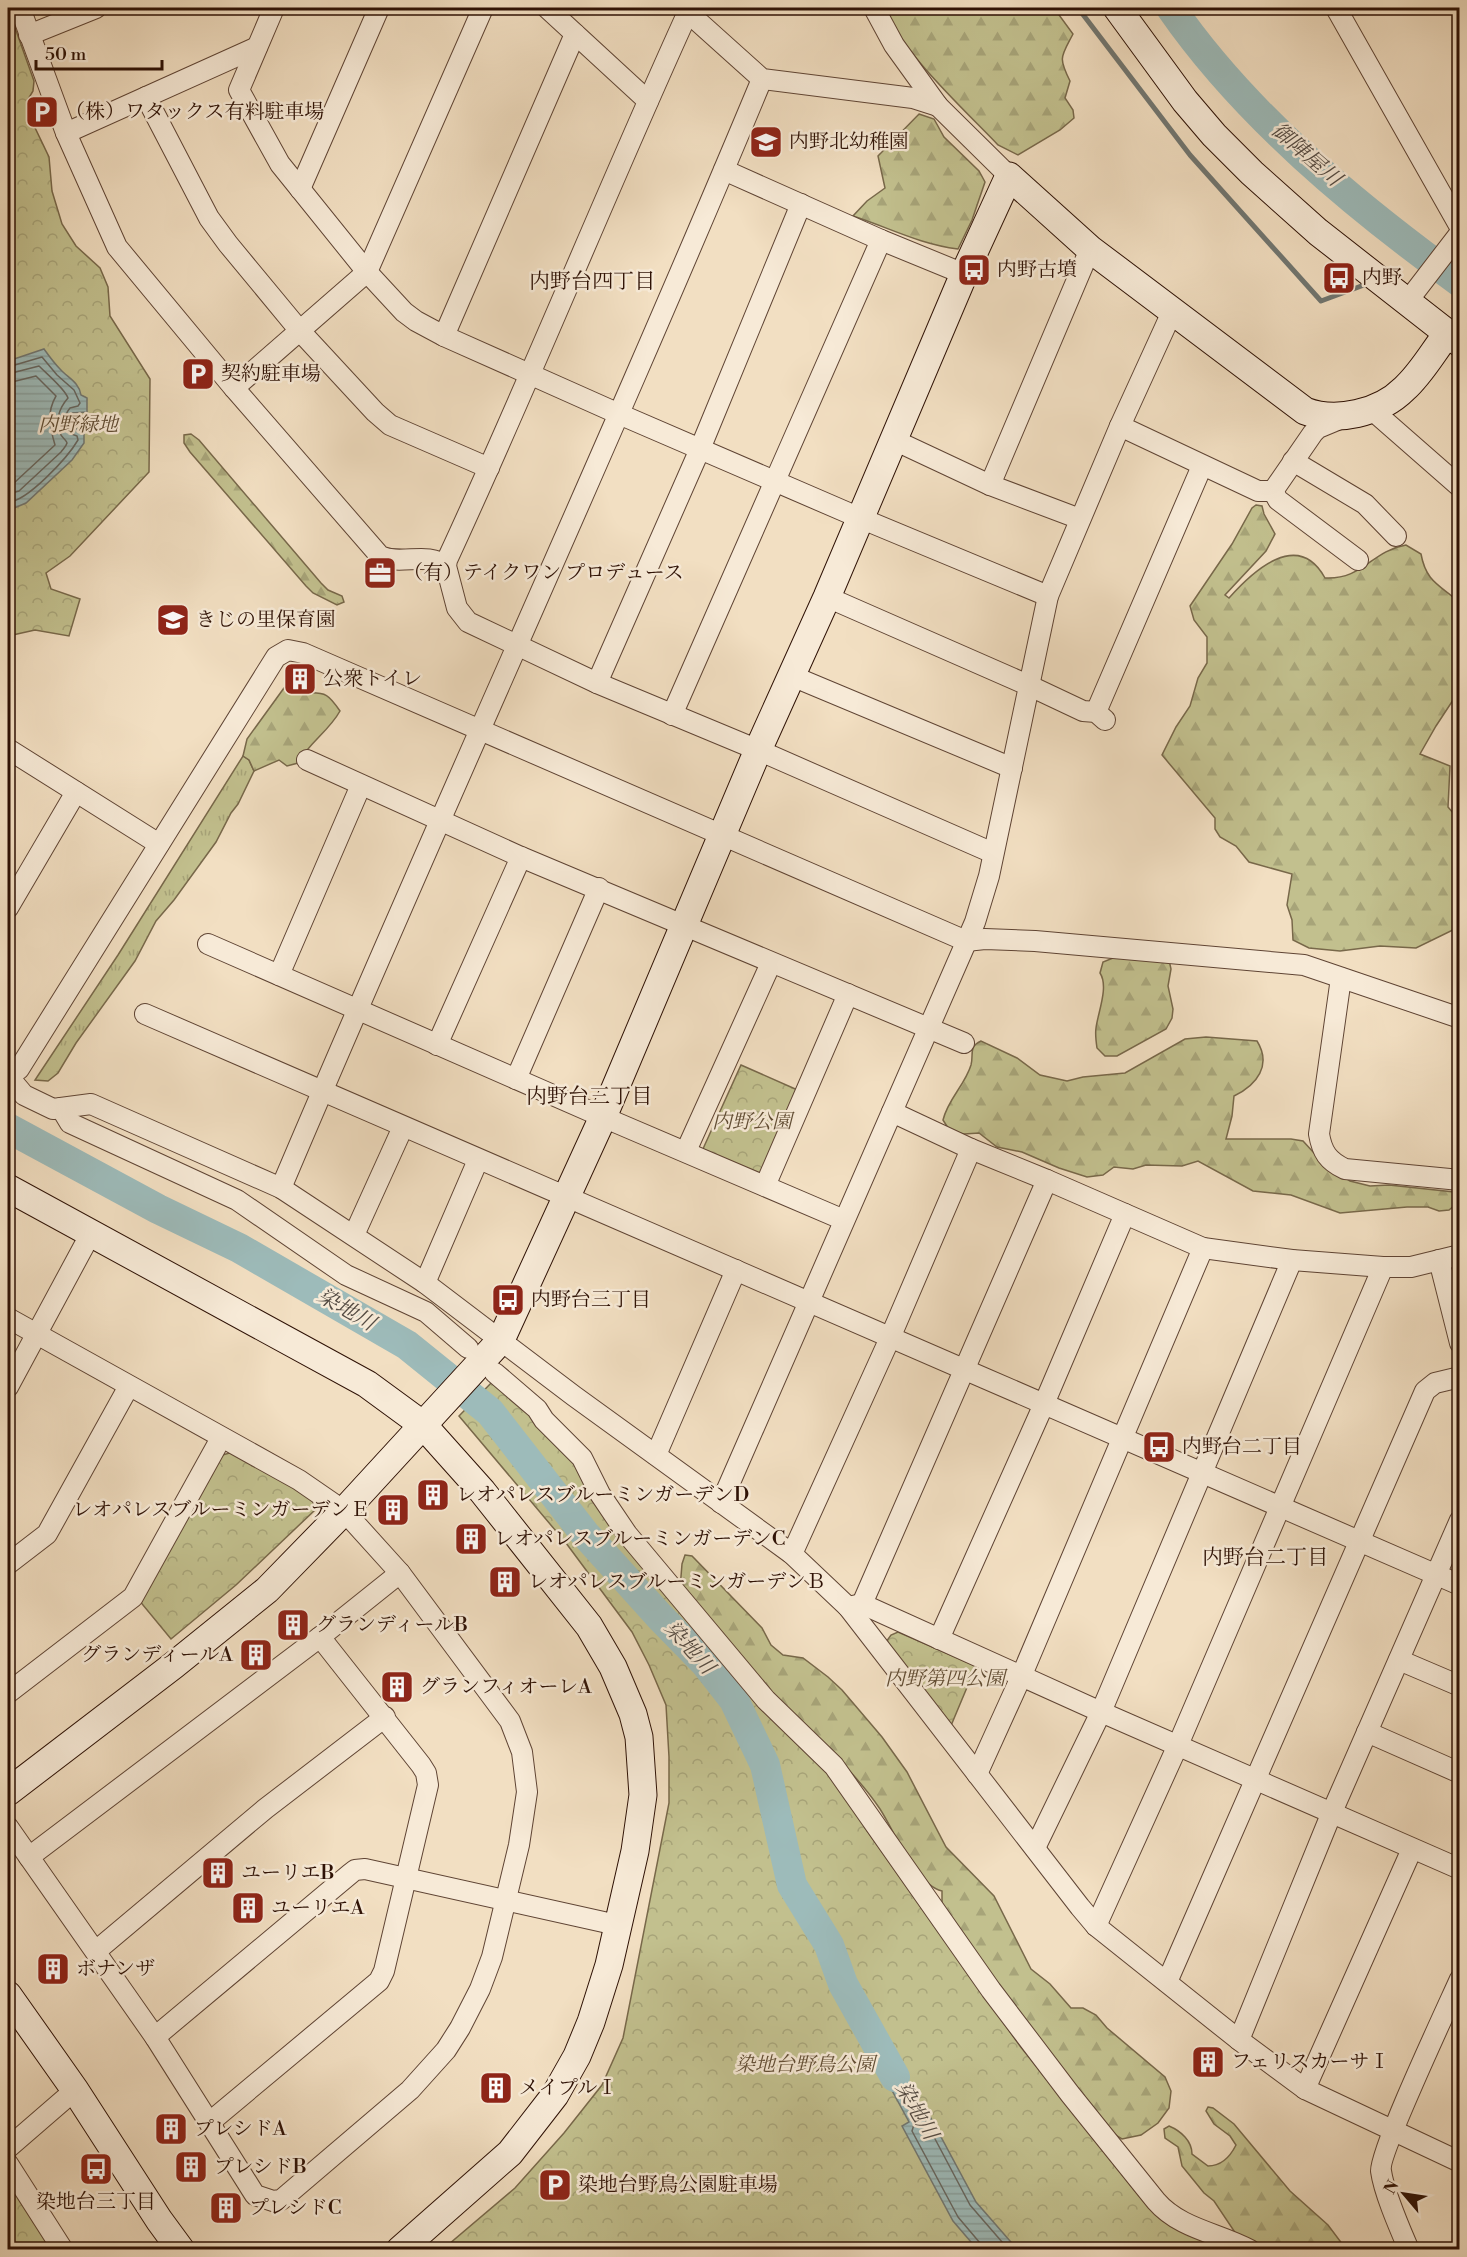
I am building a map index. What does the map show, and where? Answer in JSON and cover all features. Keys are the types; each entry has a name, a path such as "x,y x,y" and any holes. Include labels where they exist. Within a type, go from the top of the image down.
{"street":[{"path":"20,8 66,133 117,247 380,556 389,560 437,562 456,542 531,375 686,10 762,79 913,98 938,105"},
{"path":"29,35 96,8"},
{"path":"239,90 274,8"},
{"path":"300,189 379,8"},
{"path":"234,387 367,272 483,8"},
{"path":"547,8 648,101"},
{"path":"874,8 894,45 938,105 1009,176 1090,249 1305,411 1322,416 1359,412 1460,487"},
{"path":"1117,8 1185,101 1222,142 1283,202 1412,295 1453,339 1395,397 1318,428 1273,491"},
{"path":"1336,8 1457,234 1412,295"},
{"path":"444,336 575,34"},
{"path":"66,133 257,47"},
{"path":"225,61 280,164 367,272 404,312 416,321 444,336 619,414 1048,596"},
{"path":"281,1188 357,1009 619,414 762,79"},
{"path":"146,97 209,218 300,331 375,412 390,425 489,468"},
{"path":"724,170 881,240 964,274"},
{"path":"8,1792 174,1665 267,1590 448,1400 501,1340 603,1117 758,750 792,676 964,274 1009,176"},
{"path":"597,683 700,449 801,204"},
{"path":"672,715 881,240"},
{"path":"990,485 1090,249"},
{"path":"721,1503 975,922 988,876 1048,596 1120,426 1172,312"},
{"path":"1120,426 1258,491 1273,491"},
{"path":"894,440 990,485 1080,519"},
{"path":"1293,461 1365,504 1396,536"},
{"path":"826,597 1083,711 1100,716 1202,466"},
{"path":"1273,491 1278,500 1358,560"},
{"path":"437,562 458,608 468,622 597,683 758,750 993,853"},
{"path":"1460,1018 1304,965 1035,941 985,939 966,941 303,653 288,650 276,657 19,1069 8,1076 24,1095 53,1108 91,1104 281,1188 425,1283 792,1554 855,1606 907,1625 1460,1869"},
{"path":"792,676 1012,768"},
{"path":"8,749 159,844"},
{"path":"307,760 521,856 964,1043"},
{"path":"279,975 361,785"},
{"path":"8,908 76,792"},
{"path":"437,1045 521,856"},
{"path":"516,1079 599,888"},
{"path":"208,944 844,1220"},
{"path":"686,1151 771,963"},
{"path":"1341,978 1319,1134 1322,1151 1334,1164 1345,1169 1460,1180"},
{"path":"765,1186 848,994"},
{"path":"145,1014 890,1338 965,1368 1203,1475 1282,1506 1460,1585"},
{"path":"61,1108 70,1124 237,1200 346,1275 426,1312 480,1364 541,1413 544,1420 582,1458 600,1494 627,1534 766,1700 834,1766 991,1990 1070,2094 1156,2201 1164,2210 1179,2220 1250,2250"},
{"path":"892,1112 971,1149 1203,1248 1292,1260 1383,1267 1411,1267 1460,1255"},
{"path":"354,1235 403,1127"},
{"path":"792,1554 890,1338 971,1149"},
{"path":"425,1283 478,1160"},
{"path":"855,1606 965,1368 1047,1180"},
{"path":"8,1188 367,1384 423,1425 482,1491 589,1626 613,1667 630,1705 639,1737 643,1795 635,1851 609,1965 591,2022 577,2056 555,2095 510,2153 400,2250"},
{"path":"939,1639 1044,1404 1125,1214"},
{"path":"8,1387 91,1233"},
{"path":"977,1774 1021,1677 1203,1248"},
{"path":"1035,1848 1101,1712 1292,1260"},
{"path":"1439,1260 1460,1343"},
{"path":"1096,1926 1282,1506 1383,1267"},
{"path":"656,1455 736,1270"},
{"path":"8,1318 299,1480 344,1511 400,1573 510,1722 520,1743 526,1773 527,1799 506,1900 484,1978 467,2016 446,2050 410,2090 281,2200 273,2201 255,2194 155,2037 8,1827"},
{"path":"1167,1982 1425,1391 1435,1383 1460,1377"},
{"path":"8,1564 47,1534 129,1386"},
{"path":"8,1693 133,1597 221,1438"},
{"path":"1239,2040 1332,1812 1460,1520"},
{"path":"29,1857 320,1637 400,1573"},
{"path":"855,1606 871,1636 1096,1926 1239,2040 1305,2089 1460,2162"},
{"path":"871,1636 895,1626 907,1625"},
{"path":"210,2122 379,1981 384,1971 406,1877 427,1779 426,1773 385,1717 320,1637"},
{"path":"1399,1660 1460,1686"},
{"path":"96,1951 266,1809 385,1717"},
{"path":"1367,1732 1460,1773"},
{"path":"1305,2089 1412,1849"},
{"path":"155,2037 355,1870 365,1869 406,1877 617,1925"},
{"path":"1410,2250 1400,2229 1380,2169 1393,2132 1460,1979"},
{"path":"8,1995 75,2090 181,2250"},
{"path":"8,2148 75,2090"},
{"path":"8,2164 61,2249"}],"green space":[{"name":"内野緑地","path":"8,8 34,81 33,91 27,101 27,111 49,157 52,191 62,224 76,246 100,268 108,287 110,316 150,379 149,472 70,556 46,573 51,589 80,599 69,636 35,630 8,636"},
{"path":"888,8 1054,8 1073,34 1062,57 1070,81 1065,98 1073,110 1074,118 1060,130 1018,155 998,145 917,59 902,40 892,22"},
{"path":"919,114 934,119 944,137 979,171 985,182 972,220 958,249 917,240 853,216 867,201 885,188 878,156"},
{"path":"191,434 199,440 321,583 328,590 342,596 344,602 337,605 313,593 306,586 190,452 184,443 184,435"},
{"path":"1256,505 1262,506 1275,534 1266,551 1225,595 1229,598 1263,567 1289,556 1302,557 1314,564 1325,578 1338,577 1349,575 1384,553 1406,545 1421,554 1430,577 1459,602 1459,691 1420,754 1450,766 1448,807 1459,820 1459,927 1416,948 1380,946 1340,951 1309,948 1293,940 1292,920 1287,905 1292,874 1249,862 1236,846 1220,837 1215,829 1215,818 1162,755 1190,706 1198,678 1207,663 1207,637 1194,620 1190,606"},
{"path":"287,687 326,696 340,711 298,763 287,766 279,760 254,771 249,760 243,756 247,739"},
{"path":"243,756 249,760 254,771 216,842 156,921 135,961 76,1043 58,1073 48,1081 35,1080 118,955"},
{"path":"1125,957 1169,960 1171,969 1168,986 1173,1009 1172,1018 1166,1029 1117,1056 1105,1056 1097,1048 1096,1038 1103,992 1100,973 1103,962"},
{"path":"1206,1037 1257,1041 1263,1058 1260,1073 1255,1080 1234,1096 1226,1139 1303,1141 1324,1164 1350,1181 1370,1186 1389,1185 1454,1192 1455,1205 1449,1210 1439,1211 1428,1207 1407,1207 1340,1213 1291,1195 1253,1191 1198,1161 1182,1166 1146,1165 1133,1169 1114,1167 1103,1175 1087,1177 1022,1152 997,1147 979,1133 964,1134 950,1131 943,1120 945,1112 971,1065 973,1048 981,1041 1017,1058 1040,1075 1067,1081 1125,1073 1185,1039"},
{"name":"内野公園","path":"741,1065 802,1092 763,1178 702,1151"},
{"name":"染地台野鳥公園","path":"493,1381 536,1419 576,1464 830,1774 862,1820 865,1828 1020,2046 1146,2205 1174,2228 1233,2249 442,2250 515,2188 564,2133 602,2085 623,2038 669,1803 666,1705 632,1632 566,1543 459,1416"},
{"path":"233,1452 312,1498 315,1510 236,1585 171,1639 138,1599 219,1456"},
{"path":"685,1555 692,1556 762,1628 771,1645 783,1655 803,1658 828,1677 882,1737 907,1772 946,1847 994,1896 1031,1969 1050,1984 1071,2008 1083,2008 1096,2015 1107,2028 1165,2077 1171,2091 1169,2108 1158,2123 1141,2135 1122,2139 1107,2130 942,1909 942,1891 932,1886 914,1868 869,1793 843,1764 773,1696 680,1589"},
{"name":"内野第四公園","path":"898,1632 976,1666 950,1728 886,1642 891,1635"},
{"path":"1208,2107 1213,2108 1234,2124 1290,2191 1328,2225 1346,2249 1266,2249 1236,2234 1214,2201 1204,2193 1182,2166 1178,2147 1165,2138 1164,2129 1169,2126 1185,2137 1192,2149 1192,2154 1208,2166 1225,2160 1236,2145 1230,2136 1214,2124 1206,2111"},
{"path":"8,2183 48,2238 43,2249 8,2249"}],"water":[{"path":"44,349 58,367 76,383 81,395 87,398 87,412 72,413 72,429 84,429 84,443 72,460 26,503 12,509 8,507 8,361"},
{"path":"880,2039 921,2113 927,2111 976,2202 1017,2249 977,2249 953,2221 902,2126 909,2122 868,2046"}],"waterway":[{"path":"1078,8 1190,155 1321,301 1364,285"},
{"name":"御陣屋川","path":"1171,8 1200,47 1267,122 1342,190 1460,282"},
{"name":"染地川","path":"8,1128 158,1209 239,1248 407,1345 490,1412 585,1534 705,1663 734,1700 765,1765 792,1885 829,1945 843,1984 895,2077"}],"place":[{"name":"（株）ワタックス有料駐車場","path":"42,112"},
{"name":"内野北幼稚園","path":"766,142"},
{"name":"内野古墳","path":"974,270"},
{"name":"内野","path":"1339,278"},
{"name":"契約駐車場","path":"198,374"},
{"name":"（有）テイクワン プロデュース","path":"380,573"},
{"name":"きじの里保育園","path":"173,620"},
{"name":"公衆トイレ","path":"300,679"},
{"name":"内野台三丁目","path":"508,1300"},
{"name":"内野台二丁目","path":"1159,1447"},
{"name":"レオパレスブルーミンガーデンD","path":"433,1495"},
{"name":"レオパレスブルーミンガーデンＥ","path":"393,1510"},
{"name":"レオパレスブルーミンガーデンC","path":"471,1539"},
{"name":"レオパレスブルーミンガーデンＢ","path":"505,1582"},
{"name":"グランディールB","path":"293,1625"},
{"name":"グランディールA","path":"256,1655"},
{"name":"グランフィオーレA","path":"397,1687"},
{"name":"ユーリエB","path":"218,1873"},
{"name":"ユーリエA","path":"248,1908"},
{"name":"ボナンザ","path":"53,1969"},
{"name":"フェリスカーサⅠ","path":"1208,2062"},
{"name":"メイプルⅠ","path":"496,2088"},
{"name":"プレシドA","path":"171,2129"},
{"name":"プレシドB","path":"191,2167"},
{"name":"染地台三丁目","path":"96,2169"},
{"name":"染地台野鳥公園駐車場","path":"555,2185"},
{"name":"プレシドC","path":"226,2208"}],"district":[{"name":"内野台四丁目","path":"592,282"},
{"name":"内野台三丁目","path":"589,1097"},
{"name":"内野台二丁目","path":"1265,1558"}]}
